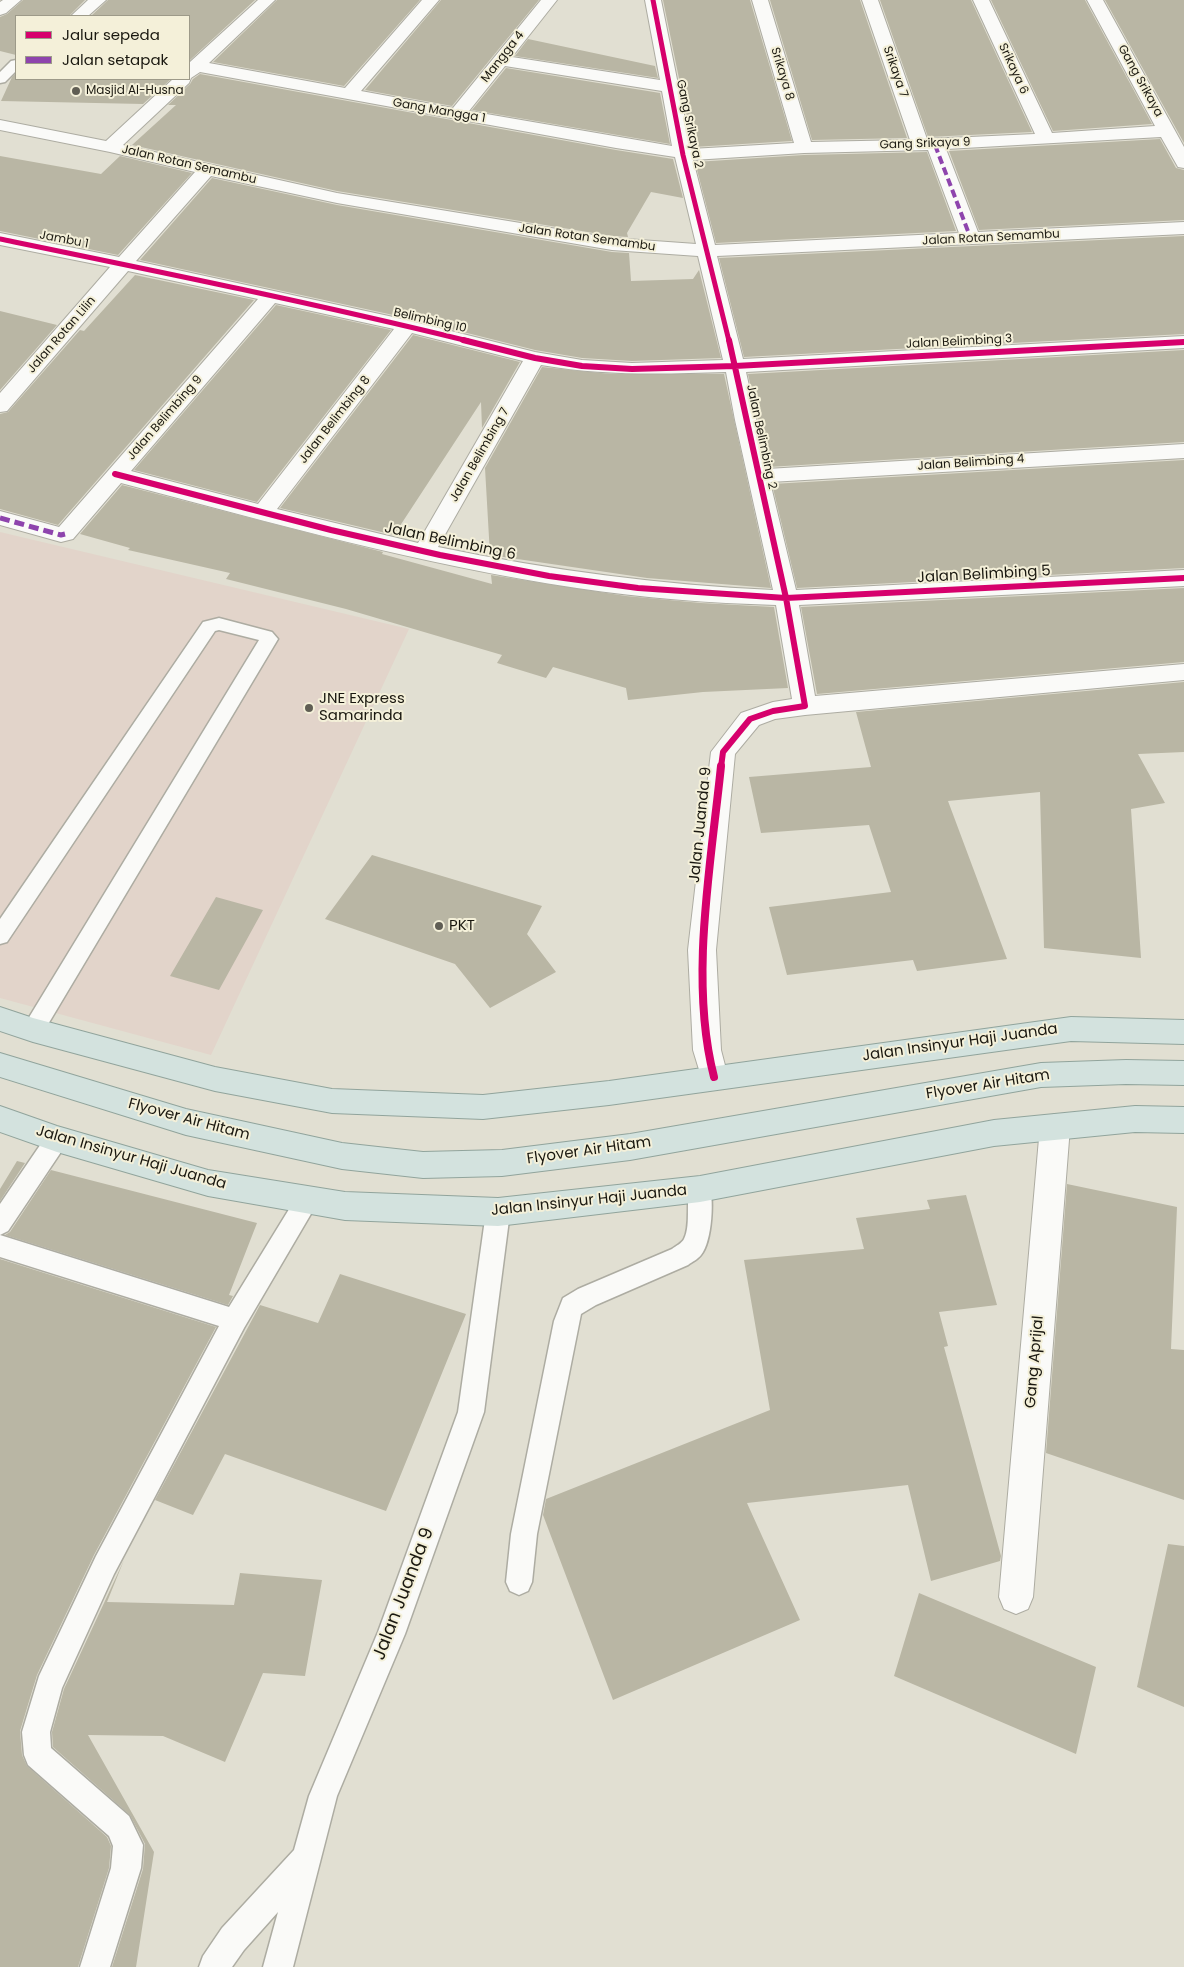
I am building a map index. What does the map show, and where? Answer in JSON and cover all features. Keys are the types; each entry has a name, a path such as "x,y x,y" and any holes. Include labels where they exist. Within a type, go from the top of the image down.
{"highway":[{"name":"Jalan Insinyur Haji Juanda","path":"0,1019 33,1030 215,1079 332,1100 483,1107 609,1093 1071,1029 1184,1032"},
{"name":"Flyover Air Hitam","path":"0,1065 186,1122 342,1156 423,1165 502,1163 630,1147 1041,1075 1184,1072"},
{"name":"Jalan Insinyur Haji Juanda","path":"0,1119 57,1139 208,1183 345,1206 498,1212 700,1189 994,1133 1135,1119 1184,1120"}],"street":[{"path":"0,10 13,0"},
{"path":"80,15 98,0"},
{"path":"192,70 268,0"},
{"path":"349,94 431,0"},
{"name":"Mangga 4","path":"458,114 548,0"},
{"name":"Gang Srikaya 2","path":"653,0 683,154 708,252"},
{"name":"Srikaya 8","path":"760,0 804,148"},
{"name":"Srikaya 7","path":"870,0 927,144 971,239"},
{"name":"Srikaya 6","path":"981,0 1045,137"},
{"name":"Gang Srikaya","path":"1095,0 1184,163"},
{"path":"501,60 670,87"},
{"name":"Gang Mangga 1","path":"192,70 349,94 683,154"},
{"path":"110,147 182,80"},
{"name":"Jalan Rotan Semambu","path":"0,124 338,198 459,220 612,244 708,252 1184,228"},
{"name":"Gang Srikaya 9","path":"683,154 927,144 1167,131"},
{"name":"Jalan Rotan Lilin","path":"0,406 207,170"},
{"name":"Jambu 1","path":"0,239 124,264"},
{"name":"Jalan Belimbing 2","path":"708,252 786,598"},
{"name":"Belimbing 10","path":"124,264 407,326 535,358 582,366 632,369 735,366"},
{"name":"Jalan Belimbing 9","path":"0,518 63,535 270,297"},
{"name":"Jalan Belimbing 8","path":"263,513 407,326"},
{"name":"Jalan Belimbing 3","path":"735,366 1184,342"},
{"name":"Jalan Belimbing 7","path":"424,552 535,358"},
{"name":"Jalan Belimbing 4","path":"758,476 1184,451"},
{"name":"Jalan Belimbing 6","path":"115,474 263,513 424,552 551,576 605,584 736,596 786,598"},
{"name":"Jalan Belimbing 5","path":"786,598 1184,578"},
{"path":"786,598 805,706"},
{"name":"Jalan Juanda 9","path":"714,1077 707,1050 702,950 723,752 750,719 773,711 805,706 1184,672"},
{"name":"Gang Aprijal","path":"1016,1597 1055,1127"}],"lane":[{"path":"0,79 15,65"},
{"path":"0,936 209,626 219,624 266,636 267,642 33,1030"},
{"path":"0,1224 57,1139"},
{"path":"519,1582 524,1534 566,1320 572,1306 587,1297 680,1257 692,1247 698,1232 700,1189"},
{"path":"95,1967 126,1868 128,1845 119,1826 38,1755 36,1732 49,1686 105,1565 235,1320 307,1200"},
{"name":"Jalan Juanda 9","path":"278,1967 323,1796 391,1634 471,1412 498,1212"},
{"path":"0,1246 235,1320"},
{"path":"214,1967 233,1940 306,1859"}],"shaded area":[{"path":"0,532 409,629 211,1055 0,998"}],"building":[{"path":"23,0 85,0 70,15 15,15 15,55 0,51 0,17 7,14"},
{"path":"108,0 255,0 190,60 190,15 92,15"},
{"path":"277,0 420,0 344,86 213,62"},
{"path":"441,0 539,0 452,106 365,90"},
{"path":"663,0 750,0 792,141 693,147"},
{"path":"770,0 860,0 907,138 812,140"},
{"path":"880,0 971,0 1032,132 928,137"},
{"path":"991,0 1085,0 1152,124 1053,131"},
{"path":"1105,0 1184,0 1184,143"},
{"path":"528,39 655,66 658,78 515,56"},
{"path":"506,68 660,93 670,144 472,110"},
{"name":"Masjid Al-Husna","path":"15,74 15,80 170,80 143,104 1,101"},
{"path":"200,74 673,159 683,198 651,192 627,233 628,237 612,236 337,191 132,145 176,105 168,105"},
{"path":"1160,139 1176,168 1184,170 1184,220 979,230 949,151"},
{"path":"927,152 956,231 716,243 695,162 804,155"},
{"path":"0,156 101,174 120,156 192,173 118,255 0,231"},
{"path":"212,178 337,205 612,252 629,253 631,281 693,279 699,270 721,358 632,361 582,358 535,350 407,318 140,260"},
{"path":"1184,236 1184,334 744,357 719,258"},
{"path":"135,275 254,300 58,525 0,509 0,414 8,412 80,330 84,331"},
{"path":"276,305 391,330 257,502 134,470"},
{"path":"0,311 57,325 0,390"},
{"path":"413,335 520,362 482,428 481,402 394,535 280,508"},
{"path":"1184,350 1184,442 768,467 748,374"},
{"path":"542,367 611,374 724,374 771,588 647,578 490,555 485,468"},
{"path":"1184,460 1184,568 797,588 772,484"},
{"path":"122,485 383,552 382,554 492,584 491,575 626,596 774,607 788,688 703,692 628,700 626,688 553,667 546,678 497,663 502,655 346,609 226,579 230,573 128,550 130,548 80,534"},
{"path":"1184,588 1184,662 817,694 801,607"},
{"path":"1184,682 1184,752 1138,754 1165,803 1131,809 1141,958 1044,948 1040,792 948,801 1007,959 917,971 913,960 787,975 769,907 891,892 869,825 761,833 749,777 871,767 856,712"},
{"name":"PKT","path":"372,855 542,906 527,934 556,972 490,1008 455,964 325,919"},
{"path":"216,897 263,910 219,990 170,976"},
{"path":"17,1161 25,1163 0,1201 0,1189"},
{"path":"51,1170 257,1223 229,1295 233,1296 228,1305 5,1235 10,1232"},
{"path":"1067,1184 1177,1207 1171,1349 1184,1350 1184,1500 1046,1453"},
{"path":"966,1195 997,1305 939,1312 948,1346 944,1347 1001,1556 1000,1561 931,1581 908,1485 747,1503 800,1620 613,1700 543,1515 546,1499 770,1410 744,1260 864,1249 856,1218 930,1209 927,1200"},
{"path":"0,1259 216,1327 94,1555 37,1675 20,1731 22,1755 27,1766 107,1837 111,1846 109,1868 78,1967 0,1967"},
{"path":"340,1274 466,1314 386,1511 225,1454 193,1515 155,1500 260,1305 318,1323"},
{"path":"1168,1544 1184,1546 1184,1707 1137,1687"},
{"path":"124,1560 107,1602 234,1605 240,1573 322,1580 305,1676 263,1673 225,1762 163,1736 88,1735 154,1852 136,1967 112,1967 143,1869 145,1844 130,1815 53,1747 52,1732 64,1689"},
{"path":"919,1593 1096,1667 1076,1754 894,1676"}],"marked path":[{"path":"935,145 971,239"},
{"path":"0,518 61,535 65,534"}],"cycle path":[{"path":"653,0 683,155 735,366 745,420 786,598 805,706 773,711 750,719 723,752 702,950 707,1050 714,1077"},
{"path":"0,239 407,326 535,358 582,366 632,369 735,366 1184,342"},
{"path":"115,474 331,530 440,555 578,581 638,588 786,598 1184,578"}],"place":[{"name":"Masjid Al-Husna","path":"76,91"},
{"name":"JNE Express Samarinda","path":"309,708"},
{"name":"PKT","path":"439,926"}]}
